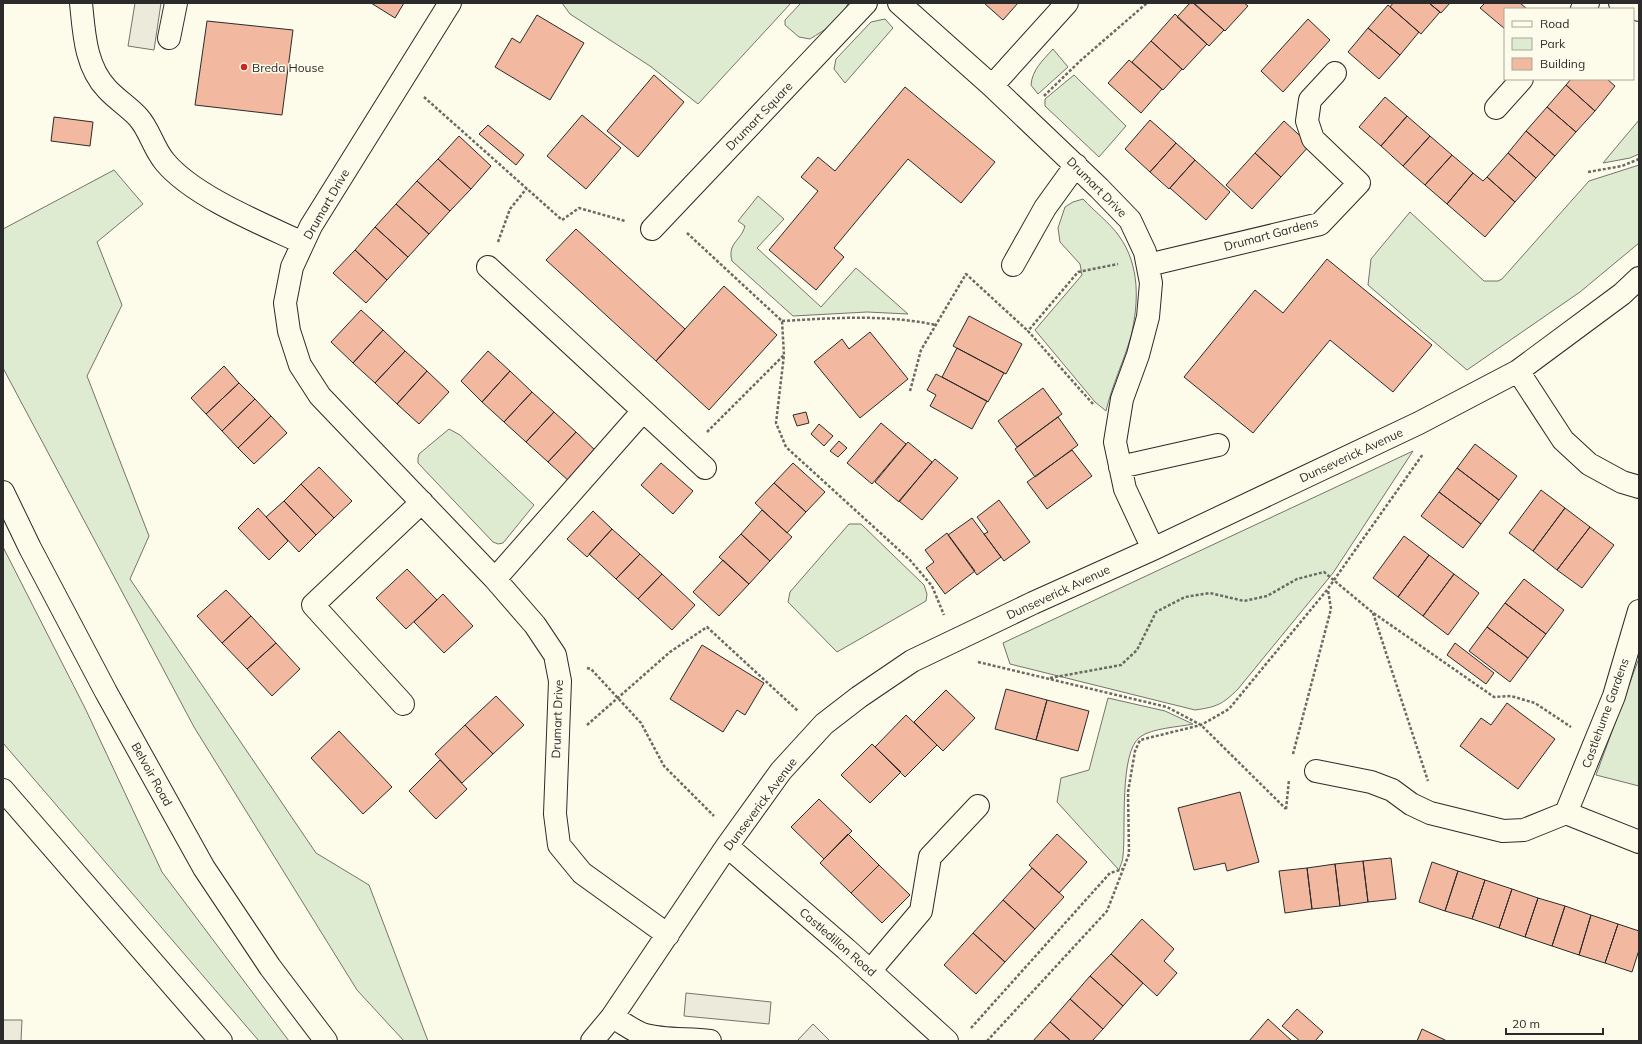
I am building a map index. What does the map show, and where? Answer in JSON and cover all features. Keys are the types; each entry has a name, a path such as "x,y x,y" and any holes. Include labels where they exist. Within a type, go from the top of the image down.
{"main road":[{"path":"81,3 84,33 90,62 96,75 107,90 139,118 148,132 155,148 165,162 180,176 207,196 303,243"},
{"path":"169,38 176,3"},
{"name":"Drumart Drive","path":"450,3 311,226 292,267 285,303 289,331 300,365 320,396 495,579 535,625 555,655 560,681 556,750 555,814 559,845 582,873 668,935"},
{"name":"Drumart Square","path":"652,229 866,3"},
{"name":"Drumart Drive","path":"899,3 992,86 1076,165 1130,220 1145,252 1151,283 1148,317 1138,355 1122,399 1115,442 1125,489 1153,549"},
{"path":"992,86 1067,3"},
{"path":"1620,3 1634,8"},
{"name":"Drumart Gardens","path":"1147,261 1320,224 1359,183 1313,139 1307,121 1310,100 1335,73"},
{"path":"1496,108 1521,80"},
{"path":"1013,264 1045,208 1076,165"},
{"path":"488,268 705,468"},
{"name":"Dunseverick Avenue","path":"592,1041 612,1017 730,841 781,771 819,730 859,697 912,661 1033,603 1153,549 1427,418 1518,370 1622,294 1639,278"},
{"path":"1518,370 1563,440 1589,464 1622,482 1639,487"},
{"path":"495,579 643,411"},
{"path":"1120,468 1218,445"},
{"name":"Belvoir Road","path":"3,492 30,548 106,692 204,868 270,967 326,1041"},
{"path":"403,704 313,605 422,502"},
{"name":"Castlehume Gardens","path":"1566,812 1614,696 1639,611"},
{"path":"1316,770 1371,782 1392,790 1411,804 1430,813 1503,831 1524,830 1566,812 1639,842"},
{"path":"3,790 221,1041"},
{"path":"870,971 921,911 930,856 978,806"},
{"name":"Castledillon Road","path":"730,841 947,1041"},
{"path":"612,1017 640,1033 647,1035 661,1038 710,1041"}],"path":[{"path":"1024,116 1080,61 1147,3"},
{"path":"403,78 562,220 579,208 652,229"},
{"path":"1588,172 1622,166 1639,159"},
{"path":"488,268 510,209 527,188"},
{"path":"667,213 782,321 784,355 776,423 786,447 910,560 932,586 956,640 967,659 1167,707 1202,725 1286,809 1290,774"},
{"path":"1028,331 1078,272 1147,261"},
{"path":"910,391 921,350 966,274 1028,331 1117,431"},
{"path":"782,321 861,317 915,320 936,325"},
{"path":"687,451 784,355"},
{"path":"987,1041 1107,911 1129,854 1128,792 1135,751 1140,740 1202,725 1229,708 1328,590 1333,580 1427,447 1427,418"},
{"path":"1048,679 1121,665 1137,650 1156,612 1186,597 1210,593 1244,601 1267,596 1297,579 1324,572 1372,612 1494,697 1511,696 1534,702 1595,743"},
{"path":"1292,759 1331,609 1328,590"},
{"path":"1372,612 1439,815"},
{"path":"556,750 670,652 707,627 819,730"},
{"path":"555,655 591,669 641,723 664,766 730,841"},
{"path":"970,1029 1110,873 1123,869"}],"green space":[{"path":"562,3 791,3 698,104 650,66 570,14"},
{"path":"801,3 848,3 842,15 827,28 810,39 799,37 785,25 785,20"},
{"path":"885,19 893,28 845,83 834,69 836,59 871,22"},
{"path":"1053,49 1068,67 1038,94 1031,85 1033,75 1045,57"},
{"path":"1074,75 1126,126 1099,157 1045,106 1045,99"},
{"path":"1639,120 1639,154 1630,158 1603,163"},
{"path":"1639,165 1639,243 1580,292 1467,370 1368,285 1371,259 1410,212 1484,281 1498,281 1502,279 1589,181"},
{"path":"114,170 143,204 97,242 122,305 87,376 149,536 130,579 316,853 369,885 428,1041 404,1041 357,990 194,727 3,368 3,229"},
{"path":"758,196 784,219 757,248 821,307 856,268 908,314 867,312 793,316 732,261 731,250 745,226 738,221"},
{"path":"1083,199 1111,226 1126,247 1131,259 1136,284 1134,323 1131,336 1111,392 1106,411 1095,402 1035,330 1082,275 1080,264 1060,242 1058,228 1065,207 1073,202"},
{"path":"449,429 460,435 534,505 503,543 498,544 493,542 418,463 419,454"},
{"path":"1413,451 1333,573 1238,689 1219,704 1209,708 1195,710 1010,664 1003,643"},
{"path":"849,524 861,524 924,585 927,594 926,601 837,652 788,602 790,592"},
{"path":"3,547 85,708 162,872 289,1041 259,1041 3,743"},
{"path":"1639,658 1639,786 1596,775"},
{"path":"1108,698 1165,711 1193,724 1166,728 1145,734 1133,745 1126,774 1123,858 1119,870 1057,802 1061,778 1089,770"}],"shaded area":[{"path":"135,3 161,3 154,50 128,46"},
{"path":"686,993 771,1002 769,1024 684,1016"},
{"path":"3,1020 22,1020 21,1041 3,1041"},
{"path":"813,1024 830,1041 798,1040"}],"building":[{"path":"371,3 404,3 395,18"},
{"path":"984,3 1018,3 1003,20"},
{"path":"1190,3 1193,3 1224,30 1209,46 1177,17"},
{"path":"1194,3 1244,3 1248,6 1225,31"},
{"path":"1393,3 1429,3 1440,12 1421,34 1390,7"},
{"path":"1429,3 1450,3 1441,13"},
{"path":"1485,3 1520,3 1526,8 1504,8 1504,28 1480,8"},
{"path":"1388,5 1419,32 1400,55 1368,28"},
{"path":"1175,14 1207,44 1183,70 1151,41"},
{"path":"537,15 584,43 550,100 495,67 512,38 520,43"},
{"path":"1308,19 1330,40 1283,92 1261,71"},
{"name":"Breda House","path":"207,21 293,30 282,115 195,105"},
{"path":"1368,28 1400,55 1379,79 1348,52"},
{"path":"1151,41 1182,69 1163,90 1132,62"},
{"path":"1129,60 1162,89 1141,113 1108,83"},
{"path":"654,75 684,102 638,157 607,131"},
{"path":"1570,80 1608,80 1615,86 1595,111 1566,85"},
{"path":"1566,85 1595,111 1576,132 1547,107"},
{"path":"905,87 995,162 961,203 908,159 834,248 844,257 816,290 769,250 818,191 801,177 818,157 835,171"},
{"path":"1385,97 1407,116 1381,146 1359,127"},
{"path":"1547,107 1576,132 1555,156 1526,131"},
{"path":"582,115 621,148 586,189 547,156"},
{"path":"1407,116 1430,136 1403,166 1381,146"},
{"path":"54,117 93,122 90,146 51,141"},
{"path":"1150,120 1176,143 1150,172 1125,149"},
{"path":"1284,121 1310,145 1281,177 1255,153"},
{"path":"488,125 524,155 516,165 479,134"},
{"path":"1526,131 1555,156 1536,178 1508,153"},
{"path":"459,136 491,166 471,189 438,159"},
{"path":"1430,136 1452,155 1425,185 1403,166"},
{"path":"1176,143 1195,160 1169,189 1150,172"},
{"path":"1255,153 1281,177 1252,209 1226,185"},
{"path":"1508,153 1536,178 1515,202 1487,177"},
{"path":"1452,155 1473,173 1447,204 1425,185"},
{"path":"438,159 471,189 450,211 417,181"},
{"path":"1195,160 1230,192 1206,220 1170,188"},
{"path":"1473,173 1483,181 1487,177 1515,202 1485,237 1447,204"},
{"path":"417,181 450,211 429,234 396,204"},
{"path":"396,204 429,234 408,257 375,227"},
{"path":"375,227 408,257 387,280 355,250"},
{"path":"576,229 685,329 656,361 546,260"},
{"path":"355,250 387,280 366,303 333,273"},
{"path":"1327,259 1432,345 1393,392 1330,340 1253,433 1184,377 1255,290 1283,313"},
{"path":"724,286 777,335 709,410 656,361"},
{"path":"361,310 383,330 353,363 331,342"},
{"path":"969,316 1022,344 1006,374 953,346"},
{"path":"383,330 405,351 375,383 353,363"},
{"path":"870,332 908,379 860,418 814,362 842,339 849,349"},
{"path":"957,348 1004,373 988,402 942,377"},
{"path":"405,351 427,371 397,404 375,383"},
{"path":"488,351 510,371 482,402 461,381"},
{"path":"224,366 239,383 206,414 191,398"},
{"path":"427,371 449,392 419,424 397,404"},
{"path":"510,371 532,392 504,422 482,402"},
{"path":"936,374 987,401 972,429 930,406 936,395 927,390"},
{"path":"239,383 255,399 222,431 206,414"},
{"path":"1043,388 1062,414 1017,447 998,421"},
{"path":"532,392 554,412 526,442 504,422"},
{"path":"255,399 271,416 238,448 222,431"},
{"path":"554,412 576,432 548,462 526,442"},
{"path":"806,412 809,423 797,426 793,415"},
{"path":"271,416 287,433 254,464 238,448"},
{"path":"1058,417 1078,445 1035,477 1015,449"},
{"path":"881,423 906,444 872,484 847,463"},
{"path":"819,424 833,436 824,446 811,434"},
{"path":"576,432 597,452 570,482 548,462"},
{"path":"839,441 847,448 838,457 830,451"},
{"path":"908,442 932,462 899,502 875,482"},
{"path":"1475,444 1517,476 1499,500 1457,468"},
{"path":"1072,450 1092,476 1047,509 1027,482"},
{"path":"935,459 958,478 922,520 899,501"},
{"path":"661,463 693,491 673,514 641,485"},
{"path":"793,463 825,492 806,512 774,483"},
{"path":"319,467 352,501 334,518 301,484"},
{"path":"1457,468 1499,500 1481,524 1439,492"},
{"path":"774,483 806,512 787,533 755,503"},
{"path":"301,484 334,518 316,535 284,501"},
{"path":"1541,490 1565,508 1533,551 1509,533"},
{"path":"1439,492 1481,524 1463,548 1421,516"},
{"path":"999,500 1030,542 1004,561 984,534 988,532 977,517"},
{"path":"284,501 316,535 299,552 266,517"},
{"path":"258,508 288,541 269,560 238,528"},
{"path":"1565,508 1590,527 1557,570 1533,551"},
{"path":"762,510 792,537 770,561 741,534"},
{"path":"593,511 612,529 587,557 567,539"},
{"path":"972,518 1001,557 977,575 948,535"},
{"path":"1590,527 1614,545 1582,588 1557,570"},
{"path":"612,529 640,554 616,579 589,554"},
{"path":"947,533 975,571 945,594 926,568 934,562 925,550"},
{"path":"741,534 770,561 749,584 719,557"},
{"path":"1404,536 1429,555 1398,597 1373,578"},
{"path":"640,554 662,574 638,599 616,579"},
{"path":"1429,555 1454,574 1423,616 1398,597"},
{"path":"723,560 749,584 719,616 693,592"},
{"path":"407,569 437,600 406,629 376,598"},
{"path":"662,574 695,605 672,630 638,599"},
{"path":"1454,574 1479,593 1448,635 1423,616"},
{"path":"1524,579 1564,610 1546,634 1505,603"},
{"path":"226,590 251,616 222,643 197,616"},
{"path":"443,594 473,626 444,653 414,622"},
{"path":"1505,603 1546,634 1528,658 1487,627"},
{"path":"251,616 276,643 247,669 222,643"},
{"path":"1487,627 1528,658 1510,682 1469,651"},
{"path":"276,643 300,669 272,696 247,669"},
{"path":"1455,643 1494,673 1486,684 1447,655"},
{"path":"702,645 764,683 745,715 737,710 723,732 670,699"},
{"path":"1006,689 1047,700 1036,740 995,729"},
{"path":"946,690 975,718 943,751 914,722"},
{"path":"496,696 524,725 493,754 465,725"},
{"path":"1047,700 1089,711 1078,751 1036,740"},
{"path":"1507,703 1555,739 1518,789 1460,746 1481,718 1491,725"},
{"path":"906,715 937,745 905,777 875,747"},
{"path":"465,725 493,754 462,783 435,754"},
{"path":"339,731 392,787 363,814 311,758"},
{"path":"872,744 901,772 870,803 841,775"},
{"path":"440,760 467,789 436,819 409,791"},
{"path":"1240,792 1259,862 1227,871 1225,863 1194,870 1178,808"},
{"path":"819,799 852,831 824,859 791,827"},
{"path":"848,834 879,865 851,893 820,863"},
{"path":"1057,834 1087,862 1059,893 1029,865"},
{"path":"1391,858 1396,899 1368,902 1363,861"},
{"path":"1363,861 1368,902 1340,906 1335,864"},
{"path":"1432,862 1458,871 1445,911 1419,902"},
{"path":"1335,864 1340,906 1312,909 1307,868"},
{"path":"879,865 910,895 882,923 851,893"},
{"path":"1032,868 1064,897 1035,929 1003,900"},
{"path":"1307,868 1312,909 1285,913 1279,871"},
{"path":"1458,871 1485,880 1472,919 1445,911"},
{"path":"1485,880 1512,889 1499,928 1472,919"},
{"path":"1512,889 1538,898 1525,937 1499,928"},
{"path":"1538,898 1565,906 1552,946 1525,937"},
{"path":"1003,900 1035,929 1005,962 973,933"},
{"path":"1565,906 1591,915 1579,955 1552,946"},
{"path":"1591,915 1618,924 1605,963 1579,955"},
{"path":"1142,919 1174,949 1164,961 1177,973 1157,996 1111,954"},
{"path":"1618,924 1639,931 1639,950 1632,972 1605,963"},
{"path":"973,933 1005,962 976,994 944,965"},
{"path":"1111,954 1143,983 1123,1006 1090,976"},
{"path":"1090,976 1123,1006 1103,1029 1070,999"},
{"path":"1070,999 1103,1029 1092,1041 1071,1041 1050,1022"},
{"path":"1297,1009 1323,1032 1315,1041 1300,1041 1282,1026"},
{"path":"1268,1019 1292,1041 1249,1041"},
{"path":"1050,1022 1071,1041 1033,1041"},
{"path":"1422,1029 1447,1041 1417,1041"}],"place":[{"name":"Breda House","path":"244,67"}]}
